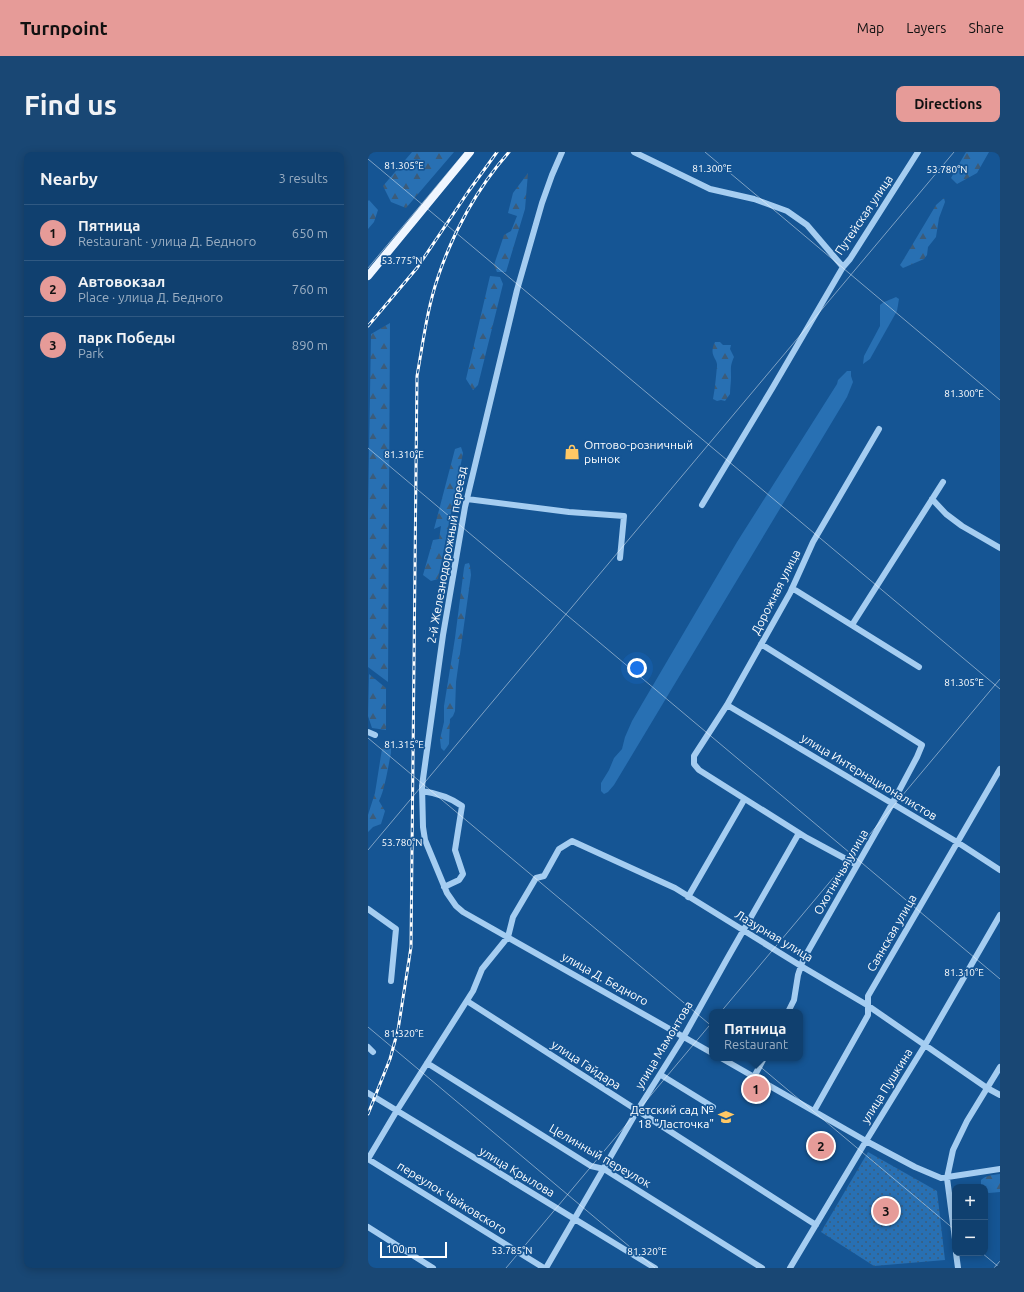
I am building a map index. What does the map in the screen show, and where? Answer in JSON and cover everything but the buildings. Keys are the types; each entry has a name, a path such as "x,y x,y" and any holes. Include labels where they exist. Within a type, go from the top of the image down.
{"main road":[{"path":"368,276 470,152"}],"street":[{"name":"2-й Железнодорожный переезд","path":"486,924 456,906 444,887 423,834 422,791 443,635 467,499 517,290 542,203 562,152"},
{"name":"Путейская улица","path":"634,152 710,189 754,199 787,211 807,225 842,267 854,252 918,152"},
{"path":"702,505 773,387 842,267"},
{"name":"Дорожная улица","path":"744,800 699,770 694,764 694,756 727,705 792,588 813,542 879,429"},
{"path":"852,625 943,482"},
{"path":"467,499 569,512 624,516 620,558"},
{"path":"932,499 946,514 962,526 1000,548"},
{"path":"792,588 919,667"},
{"name":"Охотничья улица","path":"761,644 922,745 892,804 803,960 798,975 794,1000 790,1009"},
{"name":"улица Интернационалистов","path":"727,705 957,842 1000,870"},
{"path":"368,732 375,735"},
{"name":"Саянская улица","path":"814,1111 868,1015 868,996 1000,769"},
{"path":"422,791 456,801 462,806 455,850 463,874 459,880 444,887"},
{"path":"688,897 744,800 807,838 857,865"},
{"name":"улица Мамонтова","path":"545,1268 637,1111 684,1036 799,833"},
{"name":"Лазурная улица","path":"508,937 513,918 536,878 544,876 560,849 572,841 675,888 867,1005 987,1088 1000,1095"},
{"path":"368,909 396,929 391,981"},
{"name":"улица Пушкина","path":"790,1268 925,1045 1000,915"},
{"name":"улица Д. Бедного","path":"486,924 709,1050"},
{"path":"368,1159 473,991 482,969 508,937"},
{"name":"улица Гайдара","path":"467,1001 816,1225"},
{"path":"726,1061 866,1141 915,1167 941,1178 1000,1169"},
{"path":"754,1077 762,1061"},
{"name":"Целинный переулок","path":"427,1063 591,1166 604,1169 762,1268"},
{"path":"953,1220 946,1178 953,1150 967,1121 1000,1067"},
{"path":"661,1074 713,1107"},
{"name":"улица Крылова","path":"368,1094 655,1268"},
{"name":"переулок Чайковского","path":"368,1159 545,1268"},
{"path":"368,1228 433,1268"},
{"path":"956,1256 958,1268"}],"green space":[{"path":"412,152 454,152 406,208 391,202 383,186"},
{"path":"966,152 989,152 977,173 957,184 951,178"},
{"path":"528,173 525,209 506,272 497,272 494,265 504,235 511,231 517,216 508,213 513,193"},
{"path":"944,198 945,202 939,218 936,237 928,247 927,255 924,259 903,268 900,265 936,205"},
{"path":"369,200 378,210 374,222 368,229 368,201"},
{"path":"490,276 500,277 503,284 478,385 473,390 466,379"},
{"path":"896,297 899,299 897,311 870,359 863,364 864,356 880,326 880,305"},
{"path":"390,323 388,682 368,667 368,514 371,334"},
{"path":"715,342 720,342 723,345 731,345 730,349 734,357 731,367 730,394 725,401 717,401 713,399 717,366 712,351"},
{"path":"847,371 851,371 853,382 847,397 614,785 604,794 601,791 601,783 614,758 622,749 625,737 632,721 737,542 837,384 838,380"},
{"path":"461,447 463,453 438,579 431,581 423,575 433,540 439,539 441,526 434,529 455,449"},
{"path":"469,563 471,575 456,682 455,711 450,719 449,744 444,751 441,748 440,739 444,722 444,706 464,568 465,564"},
{"path":"369,674 386,688 386,730 372,728 368,716"},
{"path":"384,746 389,746 391,749 385,784 379,801 385,811 381,824 373,827 368,832 368,815 375,793 382,749"},
{"path":"868,1152 937,1191 945,1260 874,1266 821,1232"},
{"path":"1000,1174 1000,1192 989,1193 988,1184 981,1184 981,1180 983,1178"}],"railway":[{"path":"368,326 417,268 497,152"},
{"path":"368,1114 390,1059 398,1030 411,947 417,376 431,301 444,260 459,227 477,195 509,152"}],"place":[{"name":"Оптово-розничный рынок","path":"572,452"},
{"name":"Пятница","path":"756,1089"},
{"name":"Детский сад № 18 \"Ласточка\"","path":"726,1117"},
{"name":"Автовокзал","path":"821,1146"},
{"name":"парк Победы","path":"886,1211"}]}
